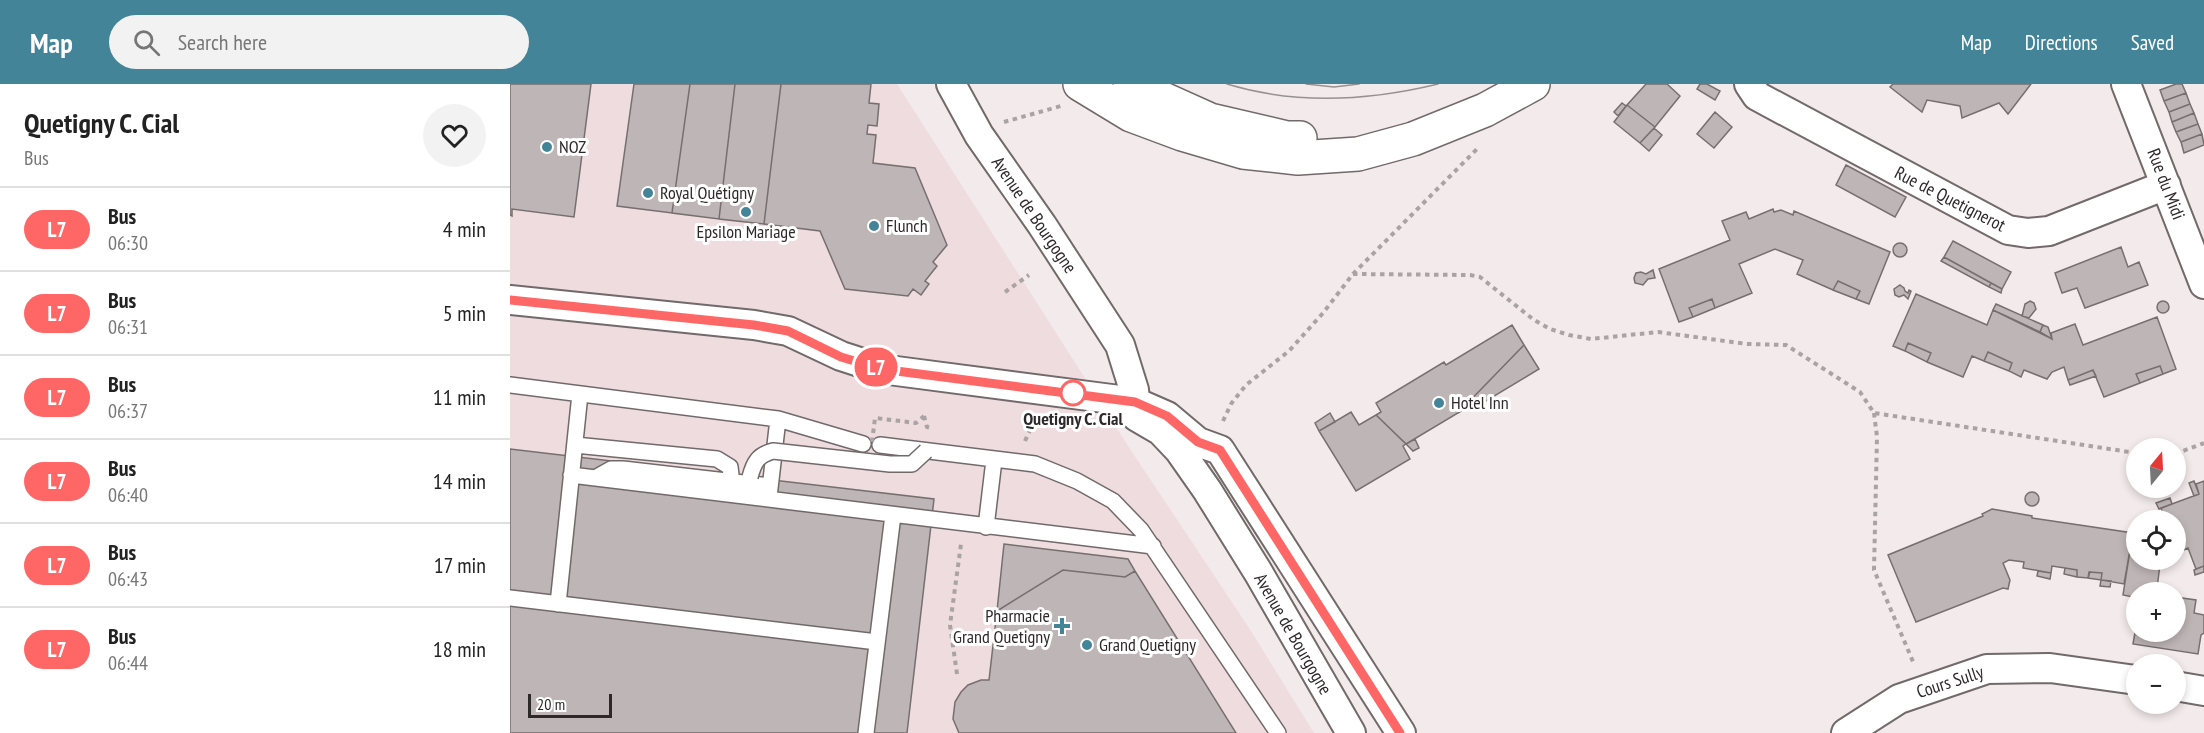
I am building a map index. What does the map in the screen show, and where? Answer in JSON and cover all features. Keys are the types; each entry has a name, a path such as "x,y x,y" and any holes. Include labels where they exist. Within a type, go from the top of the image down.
{"main road":[{"path":"1130,84 1210,120 1287,138 1413,139"},
{"path":"1074,94 1182,134 1243,152 1299,158 1358,154 1413,139 1485,110 1533,84"}],"street":[{"name":"Avenue de Bourgogne","path":"951,84 979,135 1042,225 1120,345 1134,390 1136,409 1179,450 1207,490 1258,572 1351,733"},
{"name":"Rue de Quetignerot","path":"1749,84 1757,96 2008,230 2028,233 2049,231 2166,185"},
{"name":"Rue du Midi","path":"2126,84 2204,284"},
{"path":"510,286 542,289 567,296 580,308 573,316 510,309"},
{"name":"Avenue de Bourgogne","path":"510,300 754,325 788,331 841,357 881,369 1100,396 1136,409 1167,416 1207,432 1401,733"},
{"name":"Avenue de Bourgogne","path":"1207,432 1385,733"},
{"name":"Avenue de Bourgogne","path":"1195,474 1196,506 1310,688 1333,733"},
{"name":"Cours Sully","path":"1846,733 1899,699 1987,669 2050,668 2126,679"},
{"path":"2186,688 2204,691"}],"lane":[{"path":"510,386 778,419 863,444"},
{"path":"558,603 571,475 582,445 580,394"},
{"path":"769,493 778,419"},
{"path":"582,445 717,459 730,466 731,475"},
{"path":"879,446 1035,464 1077,481 1113,501 1153,546 1278,733"},
{"path":"750,477 757,459 763,453 773,451 912,464 926,451"},
{"path":"987,527 994,460"},
{"path":"571,475 595,478 610,470 623,469 893,515 1153,546"},
{"path":"866,733 893,515"},
{"path":"510,598 877,642"}],"path":[{"path":"996,124 1074,94"},
{"path":"1207,432 1223,421 1231,404 1246,385 1289,351 1323,314 1353,274 1483,142"},
{"path":"1353,274 1480,277 1534,320 1550,329 1591,339 1658,332 1747,344 1786,345 1860,392 1874,413 1877,436 1874,570 1924,690"},
{"path":"1005,292 1029,275"},
{"path":"1874,413 2126,451"},
{"path":"2186,449 2204,443"},
{"path":"957,674 950,625 964,524"}],"shaded area":[{"path":"510,84 897,84 1132,452 1251,631 1314,733 510,733"}],"building":[{"name":"NOZ","path":"510,84 591,84 574,217 512,209 512,216 510,215"},
{"path":"634,84 690,84 672,213 617,206"},
{"path":"690,84 735,84 719,219 672,213"},
{"path":"735,84 781,84 764,224 719,219"},
{"path":"781,84 871,84 869,103 879,104 877,126 868,125 867,134 876,135 873,163 915,168 947,245 933,262 937,266 925,281 929,284 921,295 913,289 908,296 845,289 820,231 764,224"},
{"path":"1646,84 1667,84 1680,96 1655,127 1627,105"},
{"path":"1700,84 1707,84 1720,91 1715,100 1697,89"},
{"path":"1893,84 2031,84 2008,114 1999,103 1962,118 1960,106 1927,100 1922,112 1890,87"},
{"path":"2182,84 2186,93 2164,101 2160,90"},
{"path":"2186,93 2190,104 2169,112 2164,101"},
{"path":"1622,103 1626,106 1618,116 1614,112"},
{"path":"2190,104 2194,113 2172,122 2169,112"},
{"path":"1627,105 1655,127 1640,143 1614,122"},
{"path":"1715,112 1732,127 1714,148 1697,134"},
{"path":"2194,113 2198,124 2176,132 2172,122"},
{"path":"2198,124 2202,134 2181,142 2176,132"},
{"path":"1654,128 1662,135 1649,151 1640,143"},
{"path":"2202,134 2204,145 2184,153 2181,142"},
{"path":"1846,165 1906,197 1895,217 1836,185"},
{"path":"1773,209 1774,212 1781,210 1793,215 1794,211 1890,252 1869,304 1856,299 1860,291 1838,281 1833,290 1797,274 1803,260 1775,249 1739,264 1752,293 1715,308 1712,299 1689,308 1693,317 1679,322 1659,269 1730,240 1722,221 1746,212 1749,219"},
{"path":"1953,241 2011,272 2002,289 1944,257"},
{"path":"1900,243 1905,245 1907,250 1905,255 1900,257 1895,255 1893,250 1895,245"},
{"path":"2121,247 2128,267 2139,262 2148,285 2085,308 2077,288 2062,293 2055,273"},
{"path":"1944,257 1991,283 1989,287 1941,261"},
{"path":"1653,270 1655,278 1648,279 1643,285 1635,283 1636,273 1646,274"},
{"path":"1838,281 1860,291 1856,299 1833,290"},
{"path":"1991,283 2002,289 2001,293 1989,287"},
{"path":"1900,285 1908,293 1909,290 1911,291 1908,299 1904,295 1899,297 1895,295 1894,289"},
{"path":"1916,294 1987,325 1993,310 2052,339 2051,333 2075,324 2083,345 2157,317 2176,369 2163,374 2160,366 2136,374 2140,383 2104,397 2093,370 2068,380 2064,367 2052,372 2047,379 2024,370 2021,377 2009,371 2012,363 1988,352 1984,361 1972,356 1963,377 1927,362 1931,353 1908,343 1905,351 1893,346"},
{"path":"1712,299 1715,308 1693,317 1689,308"},
{"path":"2030,301 2034,303 2036,309 2029,318 2022,316 2025,304"},
{"path":"2165,301 2169,307 2165,313 2161,313 2157,305"},
{"path":"1996,304 2043,325 2040,332 1993,310"},
{"path":"1512,325 1524,345 1458,413 1406,444 1376,415 1381,412 1376,403 1444,362 1446,365"},
{"path":"2043,325 2048,327 2052,339 2040,332"},
{"path":"1908,343 1931,353 1927,362 1905,351"},
{"path":"1524,345 1539,369 1471,410 1469,406 1458,413"},
{"path":"1988,352 2012,363 2009,371 1984,361"},
{"path":"2160,366 2163,374 2140,383 2136,374"},
{"path":"2093,370 2096,376 2070,385 2068,380"},
{"path":"1351,412 1359,425 1376,415 1406,444 1403,446 1410,459 1356,491 1319,431"},
{"path":"1330,413 1335,422 1319,431 1315,423"},
{"path":"1415,439 1419,448 1413,451 1406,444"},
{"path":"510,449 934,499 907,733 510,733"},
{"path":"2194,481 2199,494 2194,496 2189,483"},
{"path":"2204,481 2204,566 2196,569 2188,548 2186,549 2186,510 2162,510 2161,508 2199,494 2196,484"},
{"path":"2032,492 2037,494 2039,499 2037,504 2032,506 2027,504 2025,499 2027,494"},
{"path":"2170,498 2172,504 2159,509 2156,503"},
{"path":"1992,509 2032,516 2032,518 2126,532 2126,570 2124,584 2101,580 2102,573 2090,572 2088,578 2077,577 2077,570 2052,566 2051,573 2023,568 2024,562 2009,560 2003,563 2010,580 2008,589 2003,588 1916,622 1888,555 1983,516 1982,514"},
{"path":"1004,544 1128,559 1135,571 1125,577 1063,570 997,611"},
{"path":"2204,566 2204,572 2195,575 2194,570"},
{"path":"2065,568 2077,570 2077,577 2064,574"},
{"name":"Grand Quetigny","path":"1063,570 1125,577 1135,571 1236,733 959,733 953,719 955,702 968,685 981,680 989,680 997,611"},
{"path":"2127,570 2159,570 2158,582 2126,582 2126,596 2123,595"},
{"path":"2038,571 2051,573 2050,579 2037,576"},
{"path":"2089,572 2102,573 2101,580 2088,578"},
{"path":"2101,580 2111,581 2110,587 2100,586"},
{"path":"2186,599 2196,600 2194,613 2204,615 2204,633 2201,635 2198,654 2133,644 2133,642 2186,642"}],"tram line":[{"path":"1227,84 1253,91 1306,98 1359,97 1438,84"},
{"path":"1306,84 1334,87 1359,84"}],"bus line":[{"name":"L7","path":"510,300 754,325 788,331 841,357 881,369 1135,402 1167,416 1198,442 1220,450 1400,733"}],"place":[{"name":"NOZ","path":"547,147"},
{"name":"Royal Quétigny","path":"648,193"},
{"name":"Epsilon Mariage","path":"746,212"},
{"name":"Flunch","path":"874,226"},
{"name":"Quetigny C. Cial","path":"1073,393"},
{"name":"Hotel Inn","path":"1439,403"},
{"name":"Pharmacie Grand Quetigny","path":"1062,626"},
{"name":"Grand Quetigny","path":"1087,645"}]}
